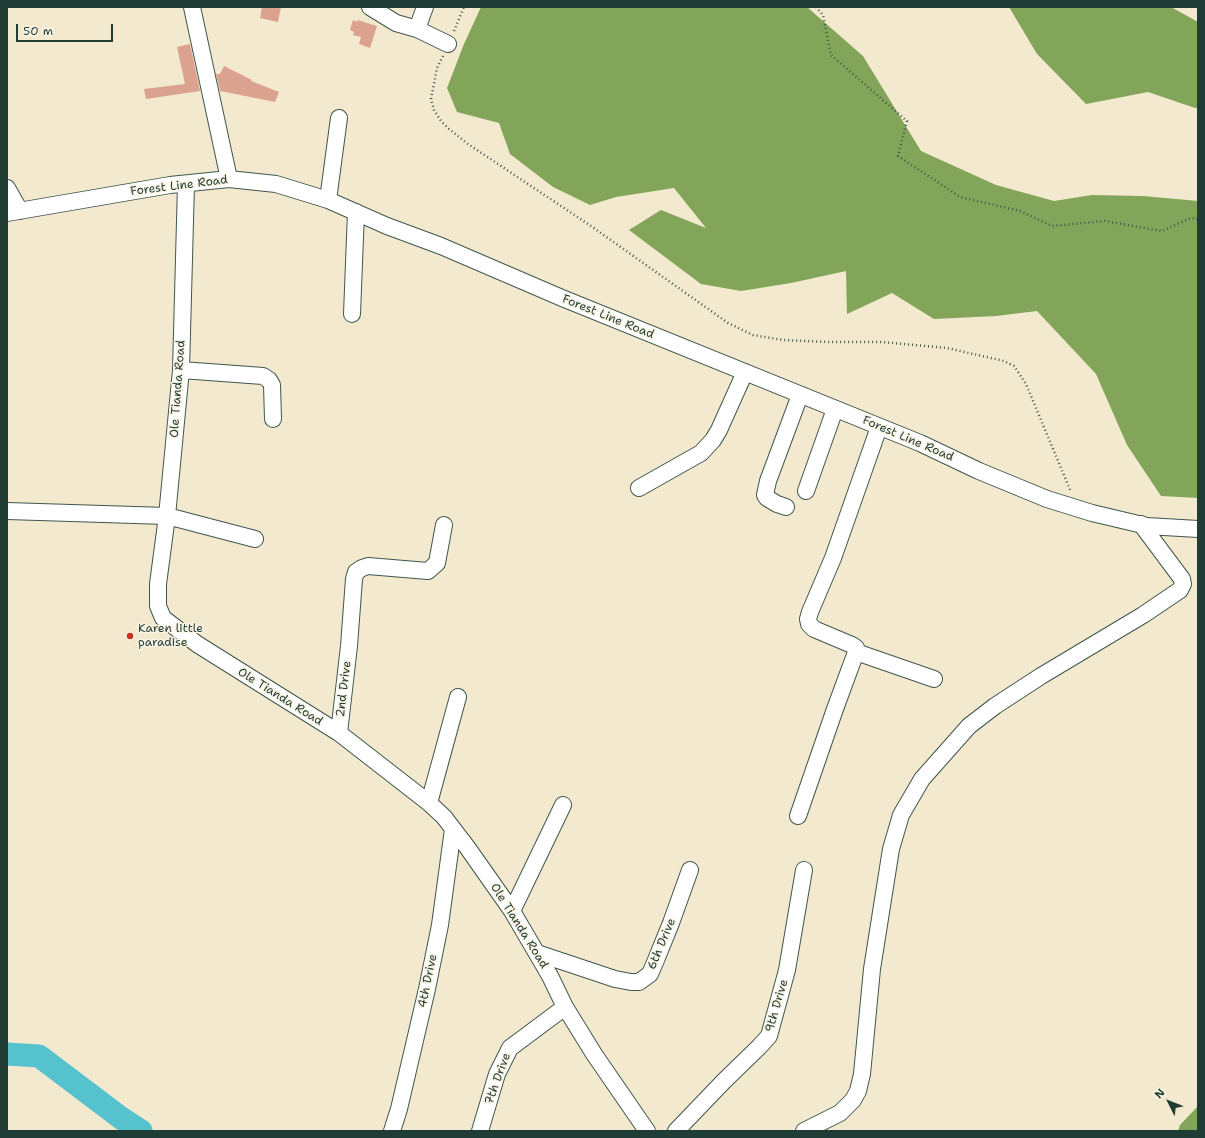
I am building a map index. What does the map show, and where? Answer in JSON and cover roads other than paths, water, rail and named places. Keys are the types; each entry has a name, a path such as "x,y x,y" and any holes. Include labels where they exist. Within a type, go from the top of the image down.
{"street":[{"path":"192,7 229,180"},
{"path":"370,7 396,23 417,29 448,44"},
{"path":"417,29 425,7"},
{"path":"328,200 339,118"},
{"name":"Forest Line Road","path":"13,212 170,185 229,180 276,184 328,200 387,226 441,246 562,298 920,443 980,471 1047,499 1092,513 1147,526 1198,529"},
{"name":"Ole Tianda Road","path":"186,184 181,370 167,516 158,584 158,606 163,618 203,648 339,732 429,803 444,817 512,911 537,953 565,1007 594,1054 647,1131"},
{"path":"7,188 13,212"},
{"path":"352,314 356,212"},
{"path":"181,370 263,376 269,380 272,385 273,419"},
{"path":"639,488 701,453 713,440 745,372"},
{"path":"786,507 772,501 765,495 768,481 800,395"},
{"path":"806,491 835,409"},
{"path":"798,816 856,652 856,648 852,645 814,629 809,624 808,619 833,558 879,427"},
{"path":"7,511 167,516 255,538"},
{"path":"804,1131 840,1113 853,1100 858,1091 862,1074 872,969 890,856 901,815 922,779 969,726 995,706 1041,676 1143,615 1180,590 1183,584 1182,579 1141,524"},
{"name":"2nd Drive","path":"339,732 349,646 354,579 356,572 368,566 428,571 437,563 444,525"},
{"path":"856,652 934,679"},
{"path":"429,803 458,697"},
{"path":"512,911 563,805"},
{"name":"4th Drive","path":"392,1131 399,1109 428,989 440,925 453,829"},
{"name":"6th Drive","path":"537,953 615,979 639,982 650,974 671,923 690,870"},
{"name":"9th Drive","path":"676,1131 769,1036 787,970 804,870"},
{"name":"7th Drive","path":"480,1131 497,1074 510,1048 565,1007"}],"waterway":[{"path":"7,1054 39,1056 121,1118 141,1131"}],"place":[{"name":"Karen little paradise","path":"130,636"}]}
